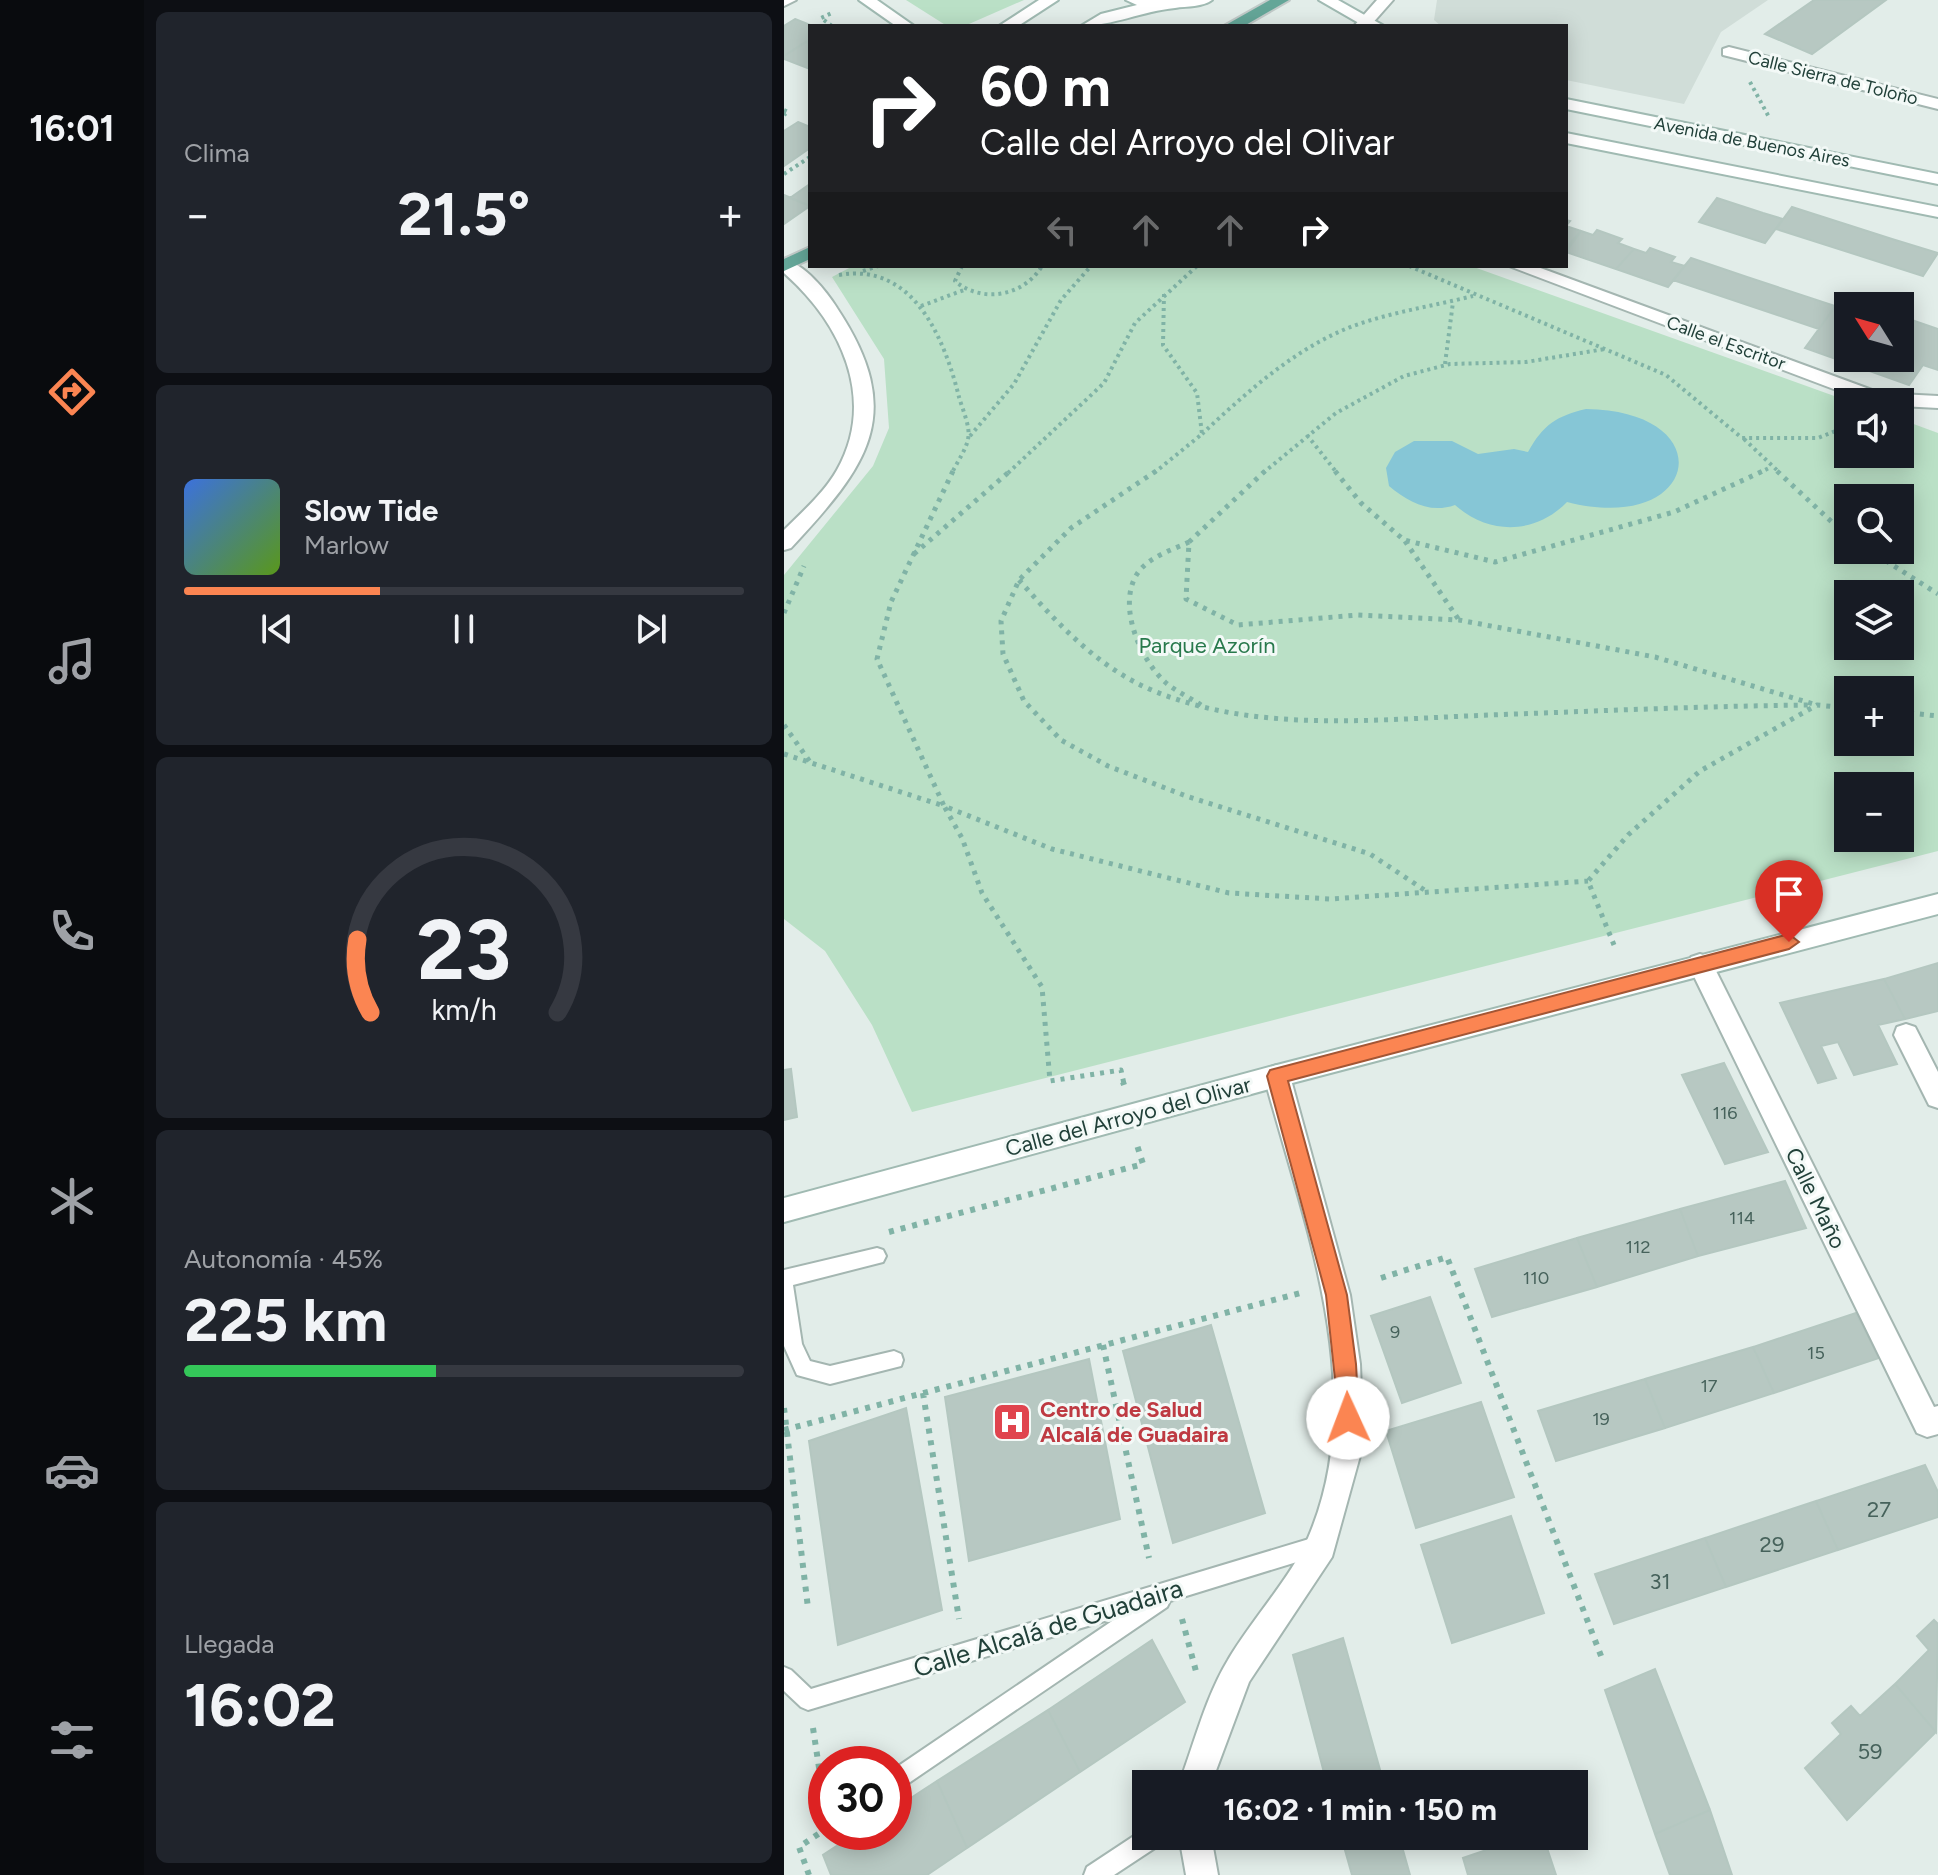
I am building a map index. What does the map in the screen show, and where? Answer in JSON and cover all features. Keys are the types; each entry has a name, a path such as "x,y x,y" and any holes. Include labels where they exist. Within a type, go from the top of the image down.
{"main road":[{"path":"1236,24 1281,0"},
{"path":"784,266 808,253"}],"street":[{"path":"867,0 903,24"},
{"path":"1010,24 1050,0"},
{"path":"1134,0 1156,5"},
{"path":"1093,24 1106,17 1156,5 1204,0"},
{"path":"1327,0 1368,24 1385,0"},
{"name":"Calle Sierra de Toloño","path":"1729,52 1938,104"},
{"name":"Avenida de Buenos Aires","path":"1568,104 1938,179"},
{"name":"Avenida de Buenos Aires","path":"1568,138 1938,212"},
{"path":"784,266 808,283 840,322 862,372 866,425 845,473 784,543"},
{"name":"Calle el Escritor","path":"1523,268 1878,399 1938,402"},
{"name":"Calle del Arroyo del Olivar","path":"784,1210 1277,1076 1938,904"},
{"name":"Calle Maño","path":"1700,964 1927,1423 1938,1420"},
{"path":"1906,1035 1938,1097"},
{"path":"1200,1770 1237,1673 1321,1546 1349,1445 1346,1364 1336,1295 1277,1076"},
{"path":"1198,1850 1202,1875"}],"lane":[{"path":"877,1256 784,1282 793,1345 804,1369 830,1375 894,1360"},
{"name":"Calle Alcalá de Guadaira","path":"784,1677 808,1700 1321,1546"},
{"path":"912,1770 1175,1590"},
{"path":"1095,1875 1132,1850"}],"path":[{"path":"829,24 821,18 834,12"},
{"path":"1729,52 1746,75 1776,130"},
{"path":"784,174 808,158"},
{"path":"838,275 872,268"},
{"path":"961,268 955,281 964,290"},
{"path":"921,306 964,290 994,294 1029,283 1040,268"},
{"path":"1089,268 1065,289 1020,375 997,409 969,437 891,602 877,659 944,806 962,838 982,893 1042,987 1050,1081 1121,1070 1124,1086"},
{"path":"914,555 950,526 1104,383 1135,323 1195,268"},
{"path":"1413,268 1666,375 1742,438 1834,524"},
{"path":"862,271 892,283 921,306 950,360 969,437"},
{"path":"1164,293 1163,345 1197,393 1202,434"},
{"path":"1430,894 1370,854 1186,796 1108,766 1061,740 1024,701 1003,654 1001,621 1019,580 1071,528 1142,482 1230,407 1326,339 1368,320 1474,296"},
{"path":"1445,364 1453,302"},
{"path":"1209,710 1162,680 1144,651 1132,623 1128,594 1137,574 1157,557 1189,542 1307,435 1368,390 1408,373 1445,364 1515,363 1605,349"},
{"path":"1742,438 1818,438 1834,432"},
{"path":"1307,435 1361,503 1404,540 1459,620"},
{"path":"1404,540 1495,562 1674,512 1771,467"},
{"path":"1189,542 1186,599 1238,625 1358,615 1459,620 1655,657 1817,705"},
{"path":"1891,564 1938,594"},
{"path":"1019,580 1062,629 1105,666 1152,691 1209,710 1302,720 1502,715 1647,707 1834,707"},
{"path":"784,754 944,806 1052,849 1229,893 1330,899 1588,881 1628,835 1700,771 1817,705"},
{"path":"1914,713 1938,716"},
{"path":"784,725 811,763"},
{"path":"1588,881 1614,945"},
{"path":"874,1236 1143,1164 1136,1140"},
{"path":"1381,1278 1447,1257 1603,1661"},
{"path":"786,1430 1308,1291"},
{"path":"1103,1345 1149,1558"},
{"path":"923,1393 959,1619"},
{"path":"784,1408 808,1608"},
{"path":"1175,1590 1198,1680"},
{"path":"815,1742 816,1746"},
{"path":"808,1841 799,1847 809,1875"}],"shaded area":[{"path":"1437,0 1768,0 1721,32 1684,104 1568,80 1568,24 1439,24 1434,20"}],"green space":[{"path":"906,0 1024,0 969,24 944,24"},
{"name":"Parque Azorín","path":"849,268 1477,268 1834,396 1834,468 1914,468 1914,424 1938,433 1938,851 912,1112 872,1025 825,951 784,919 784,575 873,466 889,428 884,359 832,277"}],"water":[{"path":"1586,409 1630,415 1660,429 1676,448 1678,469 1668,488 1645,502 1612,508 1567,502 1541,520 1512,527 1483,522 1455,505 1437,508 1420,505 1389,486 1386,468 1395,452 1414,441 1452,441 1478,454 1514,449 1528,452 1551,423"}],"building":[{"path":"1814,0 1886,0 1812,54 1765,34"},
{"path":"795,19 808,24 808,40 784,56 784,26"},
{"path":"808,41 808,68 784,59"},
{"path":"798,122 808,126 808,149 784,166 784,131"},
{"path":"808,185 808,205 790,198"},
{"path":"784,195 808,205 808,207 784,224"},
{"path":"1717,198 1783,219 1765,243 1699,222"},
{"path":"1792,207 1938,253 1923,276 1776,229"},
{"path":"1568,227 1581,231 1568,246"},
{"path":"1597,230 1622,239 1618,243 1634,249 1616,269 1568,253 1581,231 1593,235"},
{"path":"1650,248 1675,257 1671,262 1685,266 1668,287 1616,269 1634,249 1646,253"},
{"path":"1691,258 1834,307 1819,329 1673,280"},
{"path":"1834,308 1834,358 1805,348"},
{"path":"1914,321 1938,329 1938,370 1923,365 1909,385 1872,372 1914,372"},
{"path":"1938,963 1938,1011 1905,1019 1884,979"},
{"path":"1884,979 1905,1019 1878,1025 1897,1064 1854,1075 1838,1042 1821,1046 1836,1078 1818,1083 1780,1003"},
{"path":"1724,1063 1768,1152 1725,1164 1682,1075"},
{"path":"791,1069 797,1117 784,1120 784,1070"},
{"path":"1785,1181 1806,1228 1698,1256 1680,1209"},
{"path":"1680,1209 1698,1256 1597,1287 1577,1238"},
{"path":"1577,1238 1597,1287 1492,1317 1475,1269"},
{"path":"1430,1297 1461,1383 1402,1403 1371,1316"},
{"path":"1856,1313 1879,1358 1774,1393 1753,1347"},
{"path":"1211,1325 1265,1513 1173,1543 1123,1351"},
{"path":"1753,1347 1774,1393 1665,1428 1645,1379"},
{"path":"1089,1359 1120,1519 969,1561 945,1397"},
{"path":"1645,1379 1665,1428 1556,1461 1538,1411"},
{"path":"1481,1402 1514,1497 1416,1528 1386,1431"},
{"path":"906,1408 942,1610 838,1645 809,1441"},
{"path":"1925,1465 1938,1492 1938,1517 1838,1550 1816,1501"},
{"path":"1816,1501 1838,1550 1726,1587 1705,1538"},
{"path":"1511,1516 1544,1613 1452,1643 1421,1545"},
{"path":"1705,1538 1726,1587 1614,1624 1595,1574"},
{"path":"1934,1620 1938,1624 1936,1732 1895,1684 1929,1650 1917,1636"},
{"path":"1343,1638 1380,1770 1323,1770 1293,1655"},
{"path":"1152,1640 1185,1702 1080,1772 1048,1710"},
{"path":"1655,1669 1710,1810 1655,1834 1605,1690"},
{"path":"1895,1684 1936,1732 1847,1820 1805,1768 1841,1734 1832,1723 1851,1706 1860,1716"},
{"path":"1048,1710 1080,1772 967,1848 937,1781"},
{"path":"937,1781 967,1848 927,1875 831,1875 823,1855 831,1850 912,1850 912,1797"},
{"path":"1710,1810 1732,1875 1670,1875 1655,1834"},
{"path":"1345,1850 1403,1850 1410,1875 1352,1875"},
{"path":"1487,1850 1548,1850 1556,1875 1468,1875 1463,1858"}],"place":[{"name":"Centro de Salud Alcalá de Guadaira","path":"1012,1422"}],"route":[{"path":"1348,1418 1346,1364 1336,1295 1277,1076 1789,942"}]}
